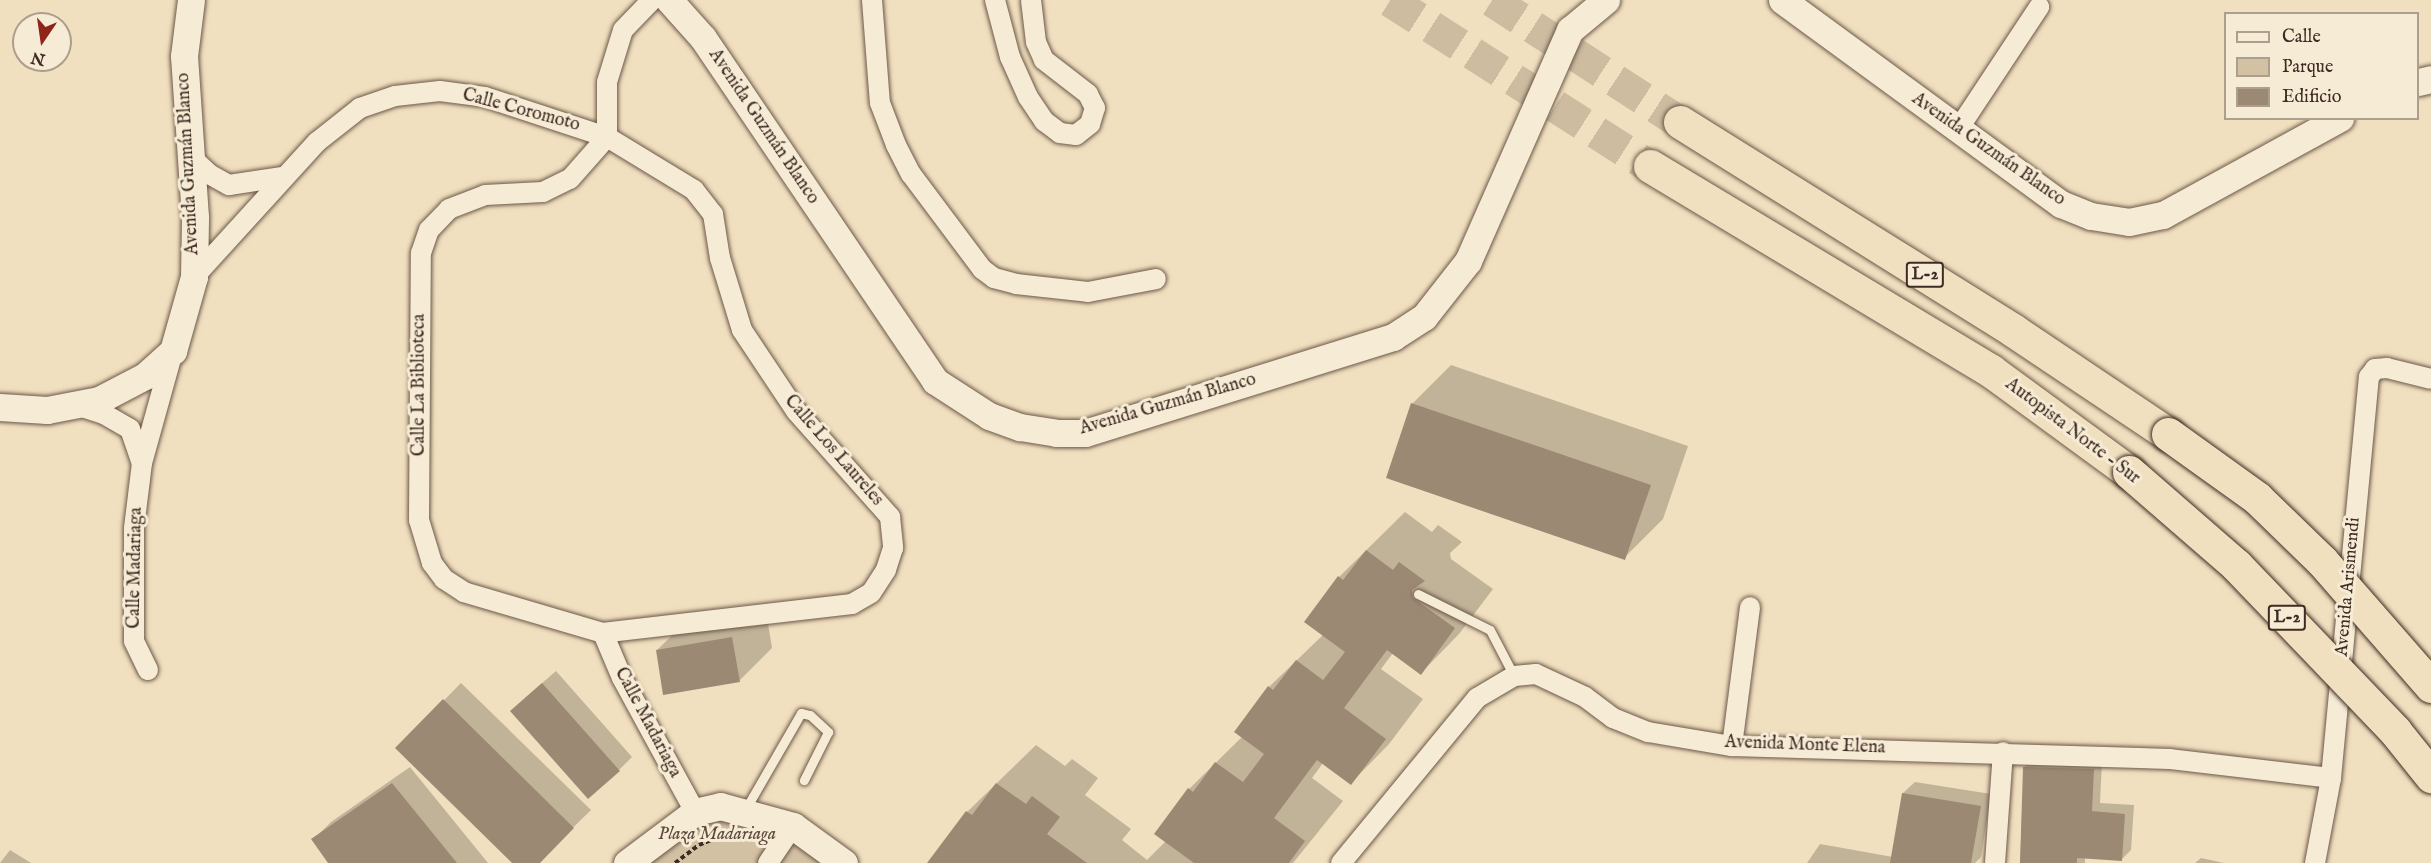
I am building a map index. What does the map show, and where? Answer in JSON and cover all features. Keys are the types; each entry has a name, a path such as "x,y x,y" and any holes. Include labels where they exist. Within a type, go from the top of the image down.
{"highway":[{"name":"L-2","path":"1680,122 2014,330 2168,434 2257,498 2322,561 2431,686"},
{"name":"Autopista Norte - Sur","path":"1650,166 1991,371 2129,472 2236,565 2395,731 2431,776"}],"street":[{"name":"Avenida Guzmán Blanco","path":"173,351 194,277 184,56 191,0"},
{"path":"606,137 608,82 623,30 652,0"},
{"path":"872,0 880,103 896,145 911,174 982,269 994,278 1016,284 1088,292 1156,279"},
{"path":"995,0 1010,57 1028,97 1044,121 1060,133 1076,135 1090,124 1095,108 1088,94 1044,60 1036,42 1031,0"},
{"name":"Avenida Guzmán Blanco","path":"675,6 703,38 935,381 989,416 1020,427 1056,433 1085,433 1382,341 1424,317 1468,261 1570,30 1606,0"},
{"name":"Avenida Guzmán Blanco","path":"1782,0 1958,131 2061,204 2091,216 2129,222 2163,215 2336,120"},
{"path":"1958,131 2039,7"},
{"name":"Calle Coromoto","path":"194,277 282,177 317,142 360,108 406,95 440,91 485,98 606,137"},
{"name":"Calle Los Laureles","path":"603,633 852,604 871,593 886,570 893,548 890,518 796,411 742,330 720,258 713,214 694,190 606,137"},
{"name":"Calle La Biblioteca","path":"603,633 464,592 444,579 432,563 419,520 421,253 429,230 449,210 485,195 543,192 570,179 606,137"},
{"path":"190,156 209,174 229,185 282,177"},
{"path":"0,407 47,410 79,406 131,384 173,351"},
{"name":"Calle Madariaga","path":"148,670 134,641 134,528 142,463 173,351"},
{"name":"Avenida Arismendi","path":"2315,863 2331,777 2369,377 2375,369 2387,368 2431,379"},
{"name":"Calle Madariaga","path":"79,406 104,414 130,429 142,463"},
{"path":"1732,746 1749,607"},
{"name":"Calle Madariaga","path":"603,633 622,678 695,812"},
{"name":"Avenida Monte Elena","path":"1514,676 1536,674 1585,697 1613,718 1648,732 1732,746 2003,752 2170,759 2331,777"},
{"path":"1341,863 1477,698 1514,676"},
{"path":"1995,863 2003,752"},
{"path":"627,863 695,812 720,807 742,821 793,826 844,863"},
{"path":"768,863 793,826"}],"lane":[{"path":"1418,594 1490,630 1514,676"},
{"path":"742,821 801,713 810,715 828,732 804,780"}],"path":[{"path":"675,863 742,821"}],"green space":[{"name":"Plaza Madariaga","path":"720,806 844,863 627,863"}],"building":[{"path":"1411,403 1651,485 1625,560 1386,478"},
{"path":"1366,550 1393,570 1399,562 1425,581 1412,590 1413,598 1455,628 1421,675 1387,650 1344,708 1386,739 1351,785 1317,760 1274,818 1305,841 1289,863 1194,863 1154,834 1188,788 1193,792 1215,762 1243,782 1264,754 1234,732 1268,686 1273,690 1296,660 1323,680 1345,652 1304,622 1338,576 1343,580"},
{"path":"732,637 740,682 663,695 656,650"},
{"path":"542,683 620,771 588,799 510,711"},
{"path":"443,699 574,828 540,863 512,863 395,748"},
{"path":"2023,767 2094,769 2092,811 2125,814 2122,861 2077,858 2077,863 2020,863"},
{"path":"392,783 457,863 328,863 311,839"},
{"path":"996,783 1026,804 1032,796 1060,817 1047,834 1087,863 927,863 966,811 972,815"},
{"path":"1902,793 1981,806 1971,863 1890,863"}],"tunnel":[{"path":"1390,0 1650,166"},
{"path":"1492,0 1680,122"}]}
